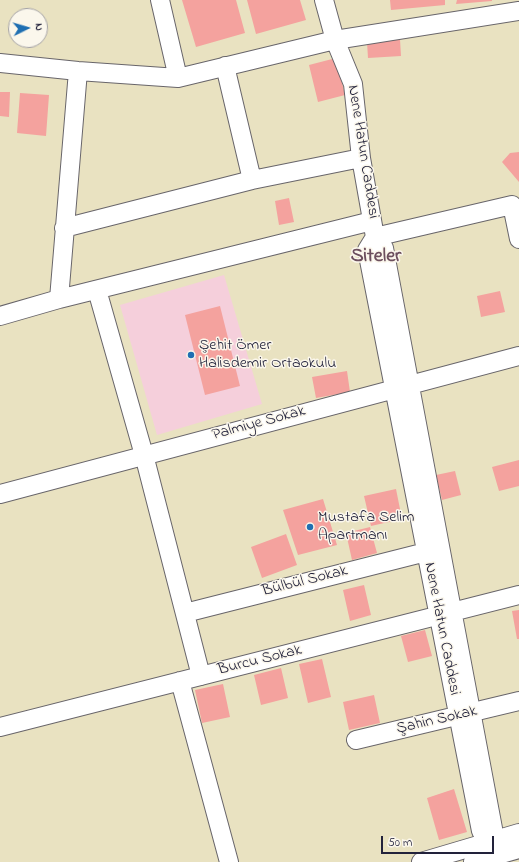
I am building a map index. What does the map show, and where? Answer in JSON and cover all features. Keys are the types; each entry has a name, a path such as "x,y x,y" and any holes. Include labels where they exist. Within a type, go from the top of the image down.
{"street":[{"path":"160,0 178,78"},
{"name":"Nene Hatun Caddesi","path":"324,0 335,40 353,84 361,158 374,229 384,248 426,552 446,614"},
{"path":"0,63 78,71 178,78 335,40 519,11"},
{"path":"225,66 252,180"},
{"path":"59,299 78,71"},
{"path":"64,228 252,180 361,158"},
{"path":"0,316 97,290 374,229 512,205 519,239"},
{"path":"97,290 144,455 201,676"},
{"name":"Palmiye Sokak","path":"0,494 519,356"},
{"name":"Nene Hatun Caddesi","path":"402,386 465,714 487,852"},
{"name":"Bülbül Sokak","path":"185,613 426,552"},
{"name":"Burcu Sokak","path":"0,727 519,595"},
{"path":"180,681 229,862"},
{"name":"Şahin Sokak","path":"356,740 519,701"},
{"path":"487,852 519,833"},
{"path":"421,862 487,852 519,849"}],"shaded area":[{"name":"Şehit Ömer Halisdemir Ortaokulu","path":"224,275 262,404 157,435 120,305"}],"building":[{"path":"182,0 236,0 245,33 196,47"},
{"path":"247,0 300,0 306,20 256,34"},
{"path":"390,0 445,0 445,5 391,10"},
{"path":"457,0 492,0 492,1 456,4"},
{"path":"400,39 401,56 368,58 367,42"},
{"path":"336,58 345,95 318,102 309,65"},
{"path":"0,92 10,92 9,117 0,116"},
{"path":"20,93 49,95 46,136 17,133"},
{"path":"519,152 519,182 502,162 510,153"},
{"path":"289,198 294,222 279,225 275,201"},
{"path":"500,291 505,312 481,317 477,296"},
{"path":"220,306 240,386 205,395 185,315"},
{"path":"347,371 350,392 316,398 312,377"},
{"path":"519,460 519,486 499,491 492,467"},
{"path":"455,471 461,495 442,500 436,475"},
{"path":"396,489 402,519 371,526 364,496"},
{"name":"Mustafa Selim Apartmanı","path":"323,499 337,545 298,555 283,510"},
{"path":"370,527 377,553 352,560 346,533"},
{"path":"286,534 297,565 262,578 251,547"},
{"path":"364,585 371,615 350,621 343,590"},
{"path":"519,610 519,639 517,639 512,611"},
{"path":"425,630 432,656 408,662 401,636"},
{"path":"322,659 331,697 308,703 299,664"},
{"path":"281,668 288,698 261,705 254,675"},
{"path":"223,684 230,717 202,723 195,690"},
{"path":"374,695 380,723 349,730 343,702"},
{"path":"454,789 467,832 439,840 427,798"}],"place":[{"name":"Şehit Ömer Halisdemir Ortaokulu","path":"191,355"},
{"name":"Mustafa Selim Apartmanı","path":"310,527"}],"district":[{"name":"Siteler","path":"376,258"}]}
